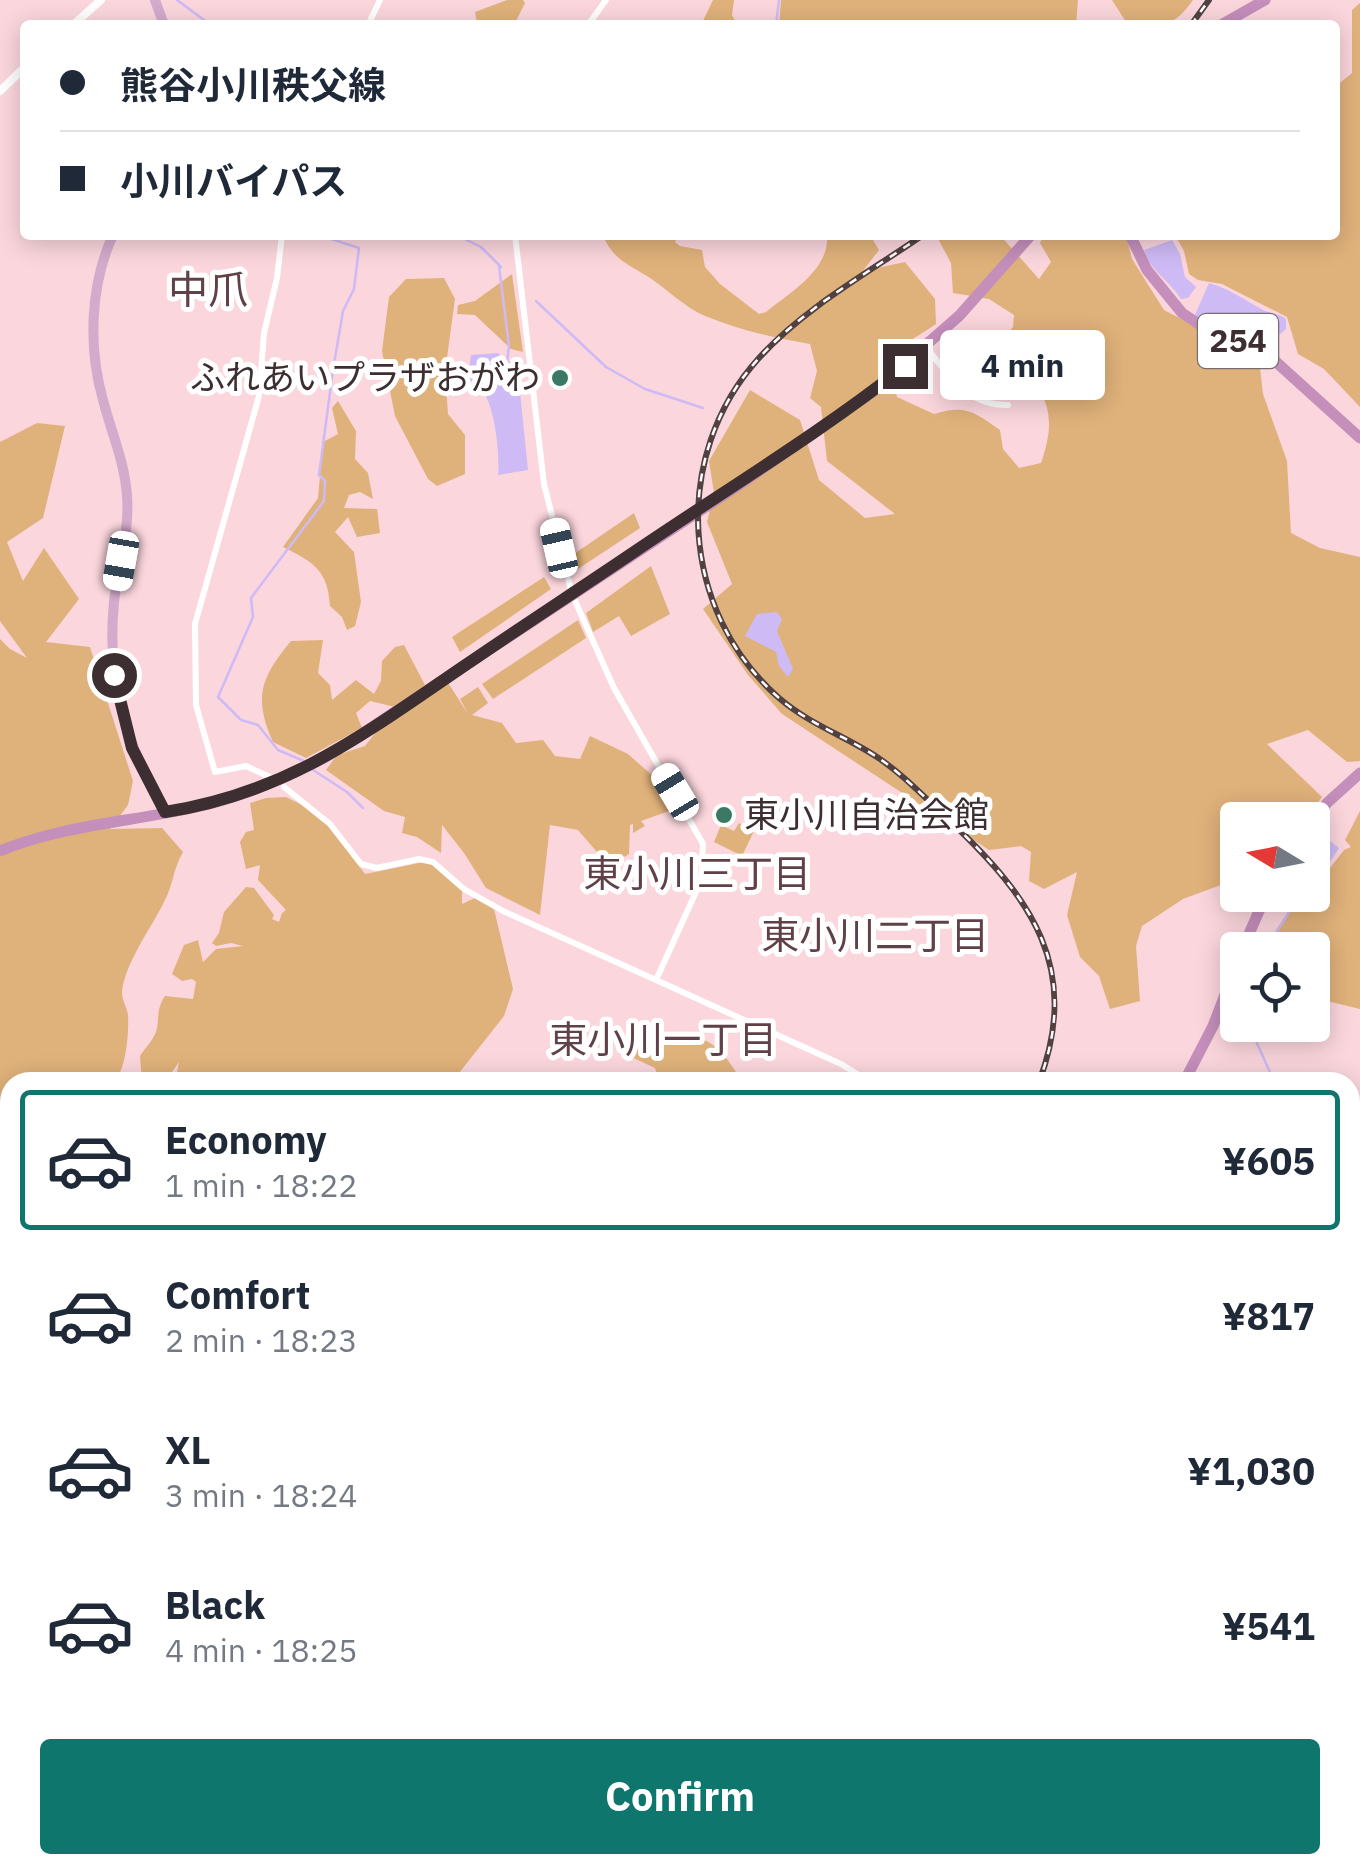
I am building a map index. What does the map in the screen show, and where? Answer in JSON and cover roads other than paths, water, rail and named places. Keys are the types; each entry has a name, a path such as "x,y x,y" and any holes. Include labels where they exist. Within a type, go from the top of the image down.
{"highway":[{"path":"1218,20 1248,0"},
{"path":"1230,20 1265,0"},
{"path":"0,851 69,829 240,796 299,772 368,731 839,416 926,348 1027,240"},
{"name":"254","path":"1132,240 1147,270 1182,312 1211,332 1266,352 1360,438"},
{"path":"1329,802 1360,773"},
{"path":"1189,1072 1220,1008"}],"main road":[{"path":"79,20 101,0"},
{"path":"0,90 20,72"},
{"path":"111,240 100,276 93,332 100,388 121,459 127,499 114,598 114,675 132,748 165,812"}],"street":[{"path":"272,778 246,766 215,772 196,706 194,642 202,595 259,396 264,332 281,240"},
{"path":"516,240 544,484 572,594 614,688 703,844 702,882 656,980"},
{"path":"926,348 968,396 987,404 1008,405"},
{"path":"284,787 330,824 361,864 377,868 419,859 433,862 464,889 503,911 854,1072"}],"waterway":[{"path":"177,0 204,20"},
{"path":"777,20 779,0"},
{"path":"304,761 278,750 258,725 241,720 218,697 253,617 251,598 324,501 325,481 319,475 333,370 343,311 354,289 359,248 334,240"},
{"path":"467,240 481,247 501,267"},
{"path":"499,266 509,346 507,363"},
{"path":"536,301 606,367 645,389 703,408"},
{"path":"313,770 347,792 363,808"},
{"path":"1276,932 1289,912"},
{"path":"1256,1042 1270,1072"}],"railway":[{"path":"1195,20 1209,0"},
{"path":"915,240 816,307 759,358 730,397 711,440 700,486 698,532 706,578 722,622 746,662 791,707 877,757 906,780 980,850 1025,908 1041,938 1051,970 1055,1004 1051,1041 1042,1072"}],"place":[{"name":"ふれあいプラザおがわ","path":"560,378"},
{"name":"東小川自治会館","path":"724,815"}],"district":[{"name":"中爪","path":"208,290"},
{"name":"東小川三丁目","path":"697,874"},
{"name":"東小川二丁目","path":"875,936"},
{"name":"東小川一丁目","path":"663,1040"}]}
